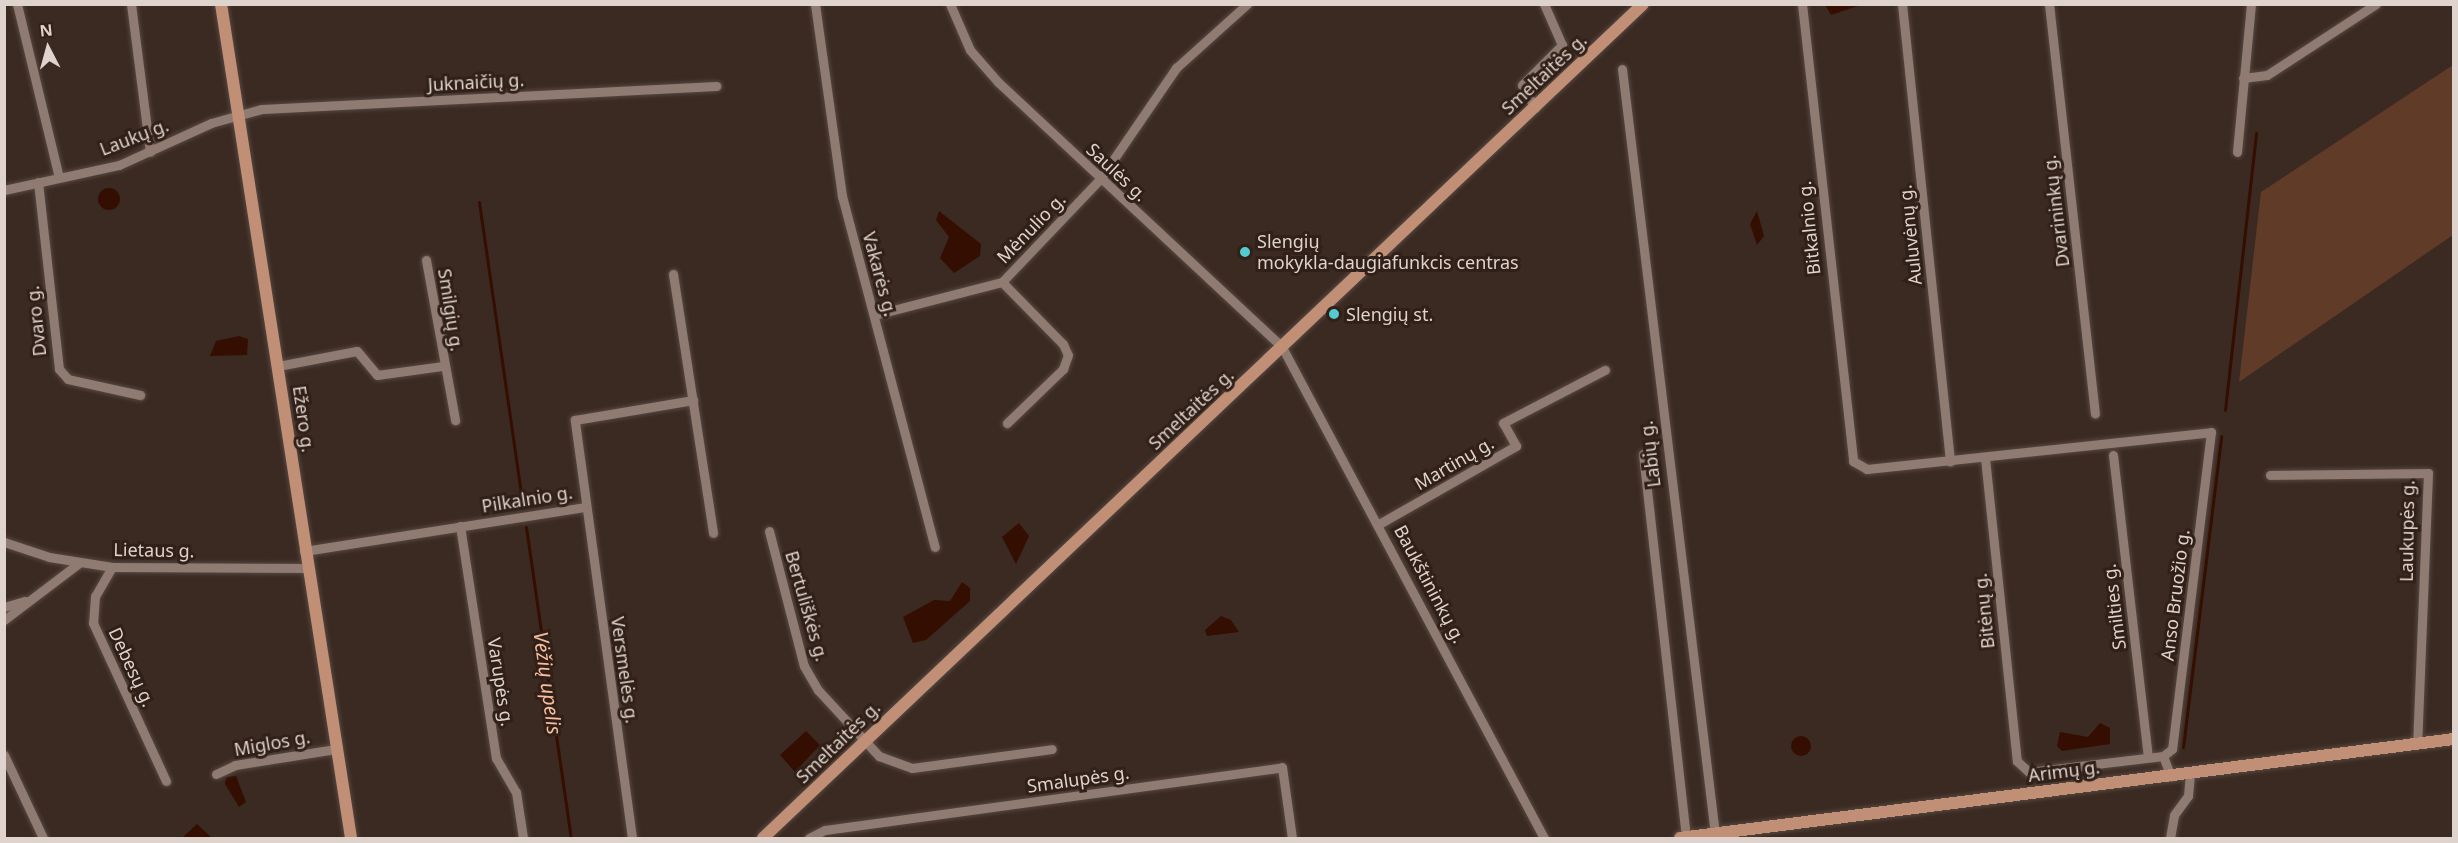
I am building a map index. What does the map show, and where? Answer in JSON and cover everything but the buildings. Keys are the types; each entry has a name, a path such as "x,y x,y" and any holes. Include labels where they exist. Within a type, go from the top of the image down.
{"main road":[{"name":"Ežero g.","path":"221,4 278,366 304,551 351,838"},
{"name":"Smeltaitės g.","path":"763,838 1643,4"},
{"name":"Arimų g.","path":"1680,838 2454,740"}],"street":[{"path":"17,4 59,177"},
{"path":"131,4 150,152"},
{"name":"Vakarės g.","path":"814,4 842,196 935,547"},
{"name":"Saulės g.","path":"950,4 981,63 1100,179 1282,348"},
{"name":"Mėnulio g.","path":"874,315 1002,282 1100,179 1176,68 1247,4"},
{"path":"1535,108 1522,85 1562,45 1544,4"},
{"name":"Bitkalnio g.","path":"1802,4 1849,449 1853,461 1867,469 1950,461"},
{"name":"Auluvėnų g.","path":"1902,4 1950,461"},
{"name":"Dvarininkų g.","path":"2049,4 2095,413"},
{"path":"2236,152 2251,4"},
{"path":"2243,78 2267,75 2376,4"},
{"name":"Labių g.","path":"1622,69 1715,834"},
{"name":"Juknaičių g.","path":"238,114 716,86"},
{"name":"Laukų g.","path":"4,190 119,165 238,114"},
{"name":"Dvaro g.","path":"38,182 59,369 68,378 140,395"},
{"name":"Smilgių g.","path":"426,260 443,366 455,420"},
{"path":"673,274 713,533"},
{"path":"1002,282 1064,344 1068,356 1063,369 1007,423"},
{"name":"Baukštininkų g.","path":"1282,348 1379,524 1544,838"},
{"name":"Smilgių g.","path":"278,366 357,351 377,375 443,366"},
{"name":"Martinų g.","path":"1379,524 1516,446 1503,423 1605,370"},
{"name":"Pilkalnio g.","path":"304,551 585,507 575,420 693,400"},
{"name":"Anso Bruožio g.","path":"1985,458 2211,432 2172,750 2163,756"},
{"path":"1643,454 1686,838"},
{"name":"Smilties g.","path":"2113,455 2148,756"},
{"path":"1950,461 1985,458"},
{"name":"Bitėnų g.","path":"1985,458 2017,761 2029,772 2148,756"},
{"name":"Laukupės g.","path":"2270,475 2428,473 2417,744"},
{"name":"Versmelės g.","path":"585,507 632,838"},
{"name":"Varupės g.","path":"460,526 496,758 516,792 523,838"},
{"name":"Bertuliškės g.","path":"769,531 804,666 864,743"},
{"name":"Lietaus g.","path":"4,542 79,563 112,567 307,568"},
{"path":"4,620 79,563"},
{"name":"Debesų g.","path":"112,567 95,596 93,622 166,781"},
{"path":"4,607 29,601"},
{"name":"Smalupės g.","path":"864,743 888,763 908,768 1052,749"},
{"name":"Miglos g.","path":"216,774 235,765 336,749"},
{"path":"4,755 43,838"},
{"path":"2148,756 2163,756 2171,777"},
{"name":"Smalupės g.","path":"809,838 825,830 1282,767 1292,838"},
{"path":"2170,838 2174,815 2188,796 2190,774"}],"shaded area":[{"path":"1825,5 1858,5 1858,6 1831,15"},
{"path":"2453,65 2453,235 2239,382 2261,192"},
{"path":"109,188 117,191 120,199 117,207 109,210 101,207 98,199 101,191"},
{"path":"939,211 981,244 980,256 954,273 940,258 949,237 936,220"},
{"path":"1757,211 1764,236 1757,245 1750,224"},
{"path":"239,336 248,339 247,355 210,356 216,341"},
{"path":"1019,523 1029,536 1016,564 1002,537"},
{"path":"962,582 970,588 970,601 926,640 913,643 903,617 934,600 950,601"},
{"path":"1221,616 1231,620 1239,632 1207,636 1205,630"},
{"path":"2100,723 2110,728 2110,744 2062,751 2057,746 2060,732 2088,737"},
{"path":"806,731 820,745 795,772 780,755"},
{"path":"1801,736 1808,739 1811,746 1808,753 1801,756 1794,753 1791,746 1794,739"},
{"path":"236,776 246,802 239,807 225,784 226,777"},
{"path":"197,824 211,837 226,838 182,838"}],"waterway":[{"path":"2225,410 2256,133"},
{"name":"Vėžių upelis","path":"479,202 523,508"},
{"path":"2183,747 2221,436"},
{"name":"Vėžių upelis","path":"526,527 571,838"}],"place":[{"name":"Slengių mokykla-daugiafunkcis centras","path":"1245,252"},
{"name":"Slengių st.","path":"1334,314"}]}
